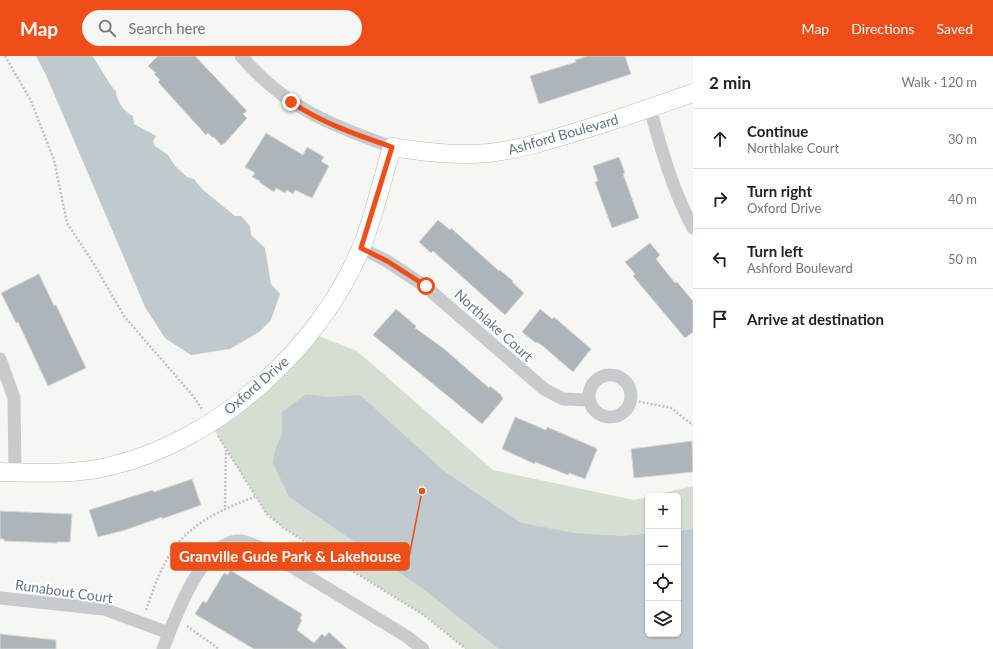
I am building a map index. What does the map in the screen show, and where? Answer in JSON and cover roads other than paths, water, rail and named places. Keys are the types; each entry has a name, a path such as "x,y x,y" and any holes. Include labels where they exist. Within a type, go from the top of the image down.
{"street":[{"name":"Ashford Boulevard","path":"242,56 266,82 300,108 347,131 392,147 435,154 489,153 527,146 650,108 693,93"},
{"path":"650,108 671,176 685,214 693,228"},
{"name":"Oxford Drive","path":"8,472 79,472 119,464 153,452 210,423 255,389 289,358 310,333 339,290 361,248 392,147"},
{"name":"Northlake Court","path":"361,248 387,261 426,286 544,390 563,399 589,400"},
{"path":"0,359 14,398 8,472"},
{"path":"606,375 615,375 622,378 628,384 631,392 631,400 628,408 622,414 606,417 595,411 589,400 589,391 592,384 599,378 606,375"},
{"path":"163,649 175,618 192,582 214,554 231,542 245,542 261,548 406,636 423,649"},
{"name":"Runabout Court","path":"0,598 104,609 169,633"}],"place":[{"name":"Granville Gude Park & Lakehouse","path":"422,491"}]}
